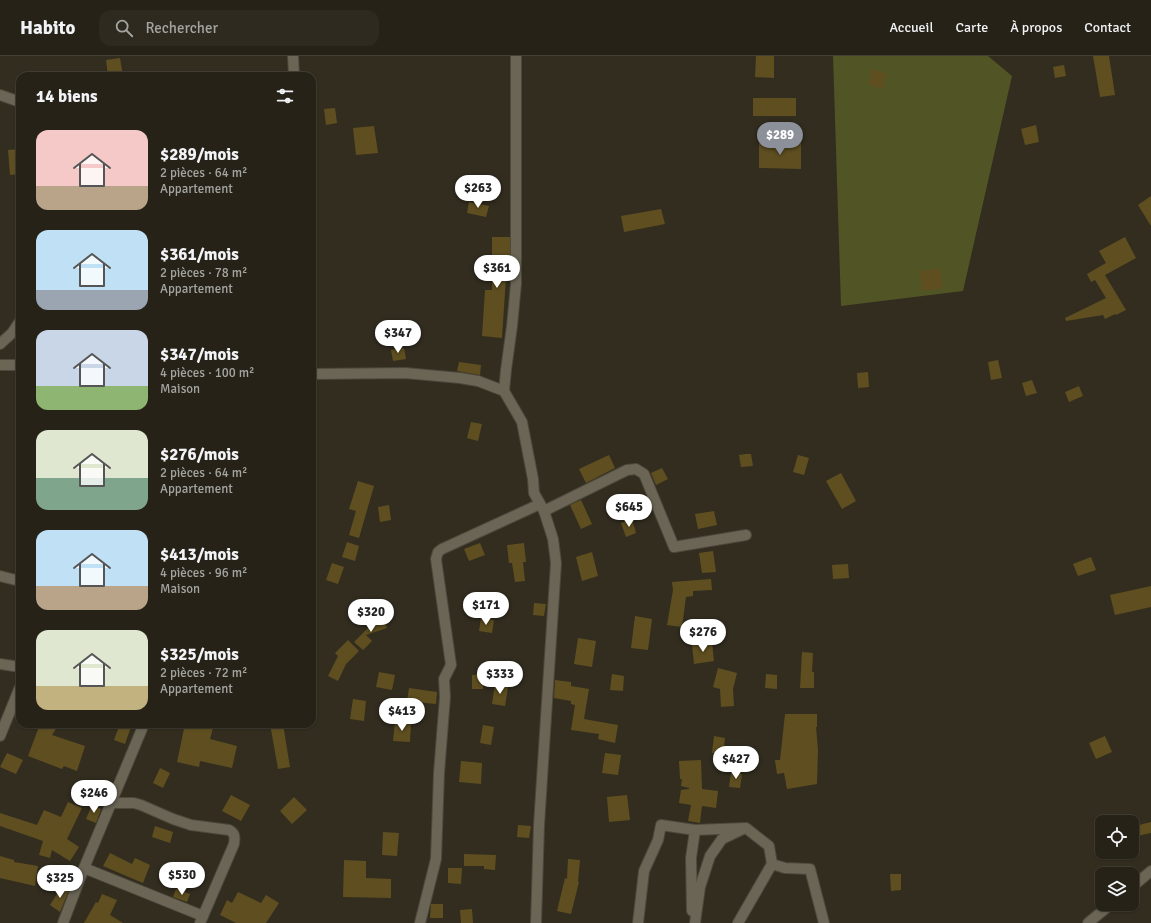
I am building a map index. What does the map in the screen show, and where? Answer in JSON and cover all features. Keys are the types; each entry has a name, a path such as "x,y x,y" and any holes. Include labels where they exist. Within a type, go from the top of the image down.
{"street":[{"path":"293,56 294,72"},
{"path":"516,56 516,284 504,391 522,422 533,479 534,493 542,507 553,539 556,563 539,825 536,923"},
{"path":"0,95 16,101"},
{"path":"0,344 16,327"},
{"path":"0,365 16,365"},
{"path":"316,374 405,373 478,381 504,391"},
{"path":"420,923 436,859 438,773 446,698 444,679 451,665 436,559 438,552 442,548 627,470 636,469 644,474 674,547 746,535"},
{"path":"0,576 16,580"},
{"path":"0,664 16,666"},
{"path":"0,736 16,697"},
{"path":"64,923 84,868 142,728"},
{"path":"84,868 202,920 234,844 235,836 233,832 229,830 192,825 172,819 141,804 111,803"},
{"path":"638,923 644,871 658,840 660,824 695,830 746,828 769,846 772,864 738,923"},
{"path":"694,923 700,887 710,856 722,839 746,828"},
{"path":"694,923 691,858 695,830"},
{"path":"772,864 785,868 810,869 824,923"},
{"path":"1139,881 1151,871"},
{"path":"1088,923 1103,911"}],"green space":[{"path":"833,56 988,56 1012,76 963,291 841,306"}],"building":[{"path":"756,56 774,56 774,78 755,77"},
{"path":"1093,56 1109,56 1115,95 1100,97"},
{"path":"120,58 122,72 108,72 106,60"},
{"path":"1064,65 1066,76 1055,78 1053,67"},
{"path":"872,69 887,74 883,89 868,84"},
{"path":"753,98 796,98 796,116 753,116"},
{"path":"335,108 337,123 326,125 324,109"},
{"path":"1036,125 1039,142 1025,145 1021,129"},
{"path":"374,126 378,153 356,155 353,128"},
{"path":"759,143 801,143 801,169 759,168"},
{"path":"16,149 16,174 10,175 8,150"},
{"path":"1151,196 1151,226 1138,205"},
{"path":"469,202 489,206 486,217 467,213"},
{"path":"661,209 665,224 624,232 621,216"},
{"path":"492,237 510,237 510,276 506,277 502,338 482,336 485,290 492,290"},
{"path":"1125,237 1136,258 1105,275 1126,310 1105,319 1103,315 1066,321 1065,318 1106,298 1095,280 1091,282 1087,274 1106,263 1099,251"},
{"path":"940,269 943,288 922,291 920,271"},
{"path":"404,348 406,359 393,361 391,350"},
{"path":"998,360 1002,378 991,380 988,362"},
{"path":"459,362 481,365 480,375 457,371"},
{"path":"868,372 869,387 858,388 857,373"},
{"path":"1032,380 1037,393 1026,396 1022,383"},
{"path":"1079,386 1083,396 1069,402 1065,392"},
{"path":"471,422 482,424 478,441 467,438"},
{"path":"751,454 753,466 741,467 739,455"},
{"path":"609,455 615,468 586,483 579,469"},
{"path":"798,455 809,458 804,475 793,472"},
{"path":"662,468 668,479 656,485 651,473"},
{"path":"841,473 856,501 842,509 826,481"},
{"path":"358,481 374,486 359,538 349,535 356,511 349,509"},
{"path":"581,500 592,524 581,529 570,505"},
{"path":"389,505 391,520 380,522 378,507"},
{"path":"714,511 717,525 698,529 695,514"},
{"path":"632,519 636,533 626,537 621,523"},
{"path":"347,542 359,546 355,561 342,557"},
{"path":"480,543 485,555 469,561 464,549"},
{"path":"524,543 526,562 523,562 525,581 515,582 512,563 509,563 507,545"},
{"path":"713,551 716,572 702,573 699,553"},
{"path":"592,552 598,576 582,581 576,557"},
{"path":"1091,557 1096,570 1078,576 1073,564"},
{"path":"332,563 344,567 338,584 326,580"},
{"path":"848,564 849,578 833,579 832,565"},
{"path":"711,579 712,590 693,591 693,596 686,597 682,627 667,625 673,590 672,582"},
{"path":"1151,586 1151,607 1115,615 1110,595"},
{"path":"534,603 546,604 544,616 533,615"},
{"path":"382,614 387,628 366,635 372,641 363,650 354,642"},
{"path":"635,616 652,619 648,650 631,648"},
{"path":"481,618 494,620 492,633 479,631"},
{"path":"578,638 596,641 592,667 574,664"},
{"path":"348,640 359,651 346,664 338,681 328,676 338,656 335,653"},
{"path":"712,642 714,661 694,664 692,645"},
{"path":"802,652 813,653 812,672 814,672 814,688 800,688"},
{"path":"718,668 737,673 733,689 734,706 721,707 720,689 713,687"},
{"path":"379,672 395,675 392,690 376,687"},
{"path":"483,674 483,689 472,689 472,675"},
{"path":"612,674 624,676 623,691 610,690"},
{"path":"766,674 777,675 777,689 765,688"},
{"path":"555,680 571,682 571,686 589,689 584,719 618,725 615,743 598,739 599,734 571,730 575,705 571,704 571,701 554,698"},
{"path":"495,684 508,687 505,706 492,704"},
{"path":"409,688 437,692 436,704 407,701"},
{"path":"353,699 366,701 364,721 350,719"},
{"path":"785,714 817,714 817,784 787,789 784,773 777,774 775,760 780,760"},
{"path":"395,722 411,724 410,742 393,741"},
{"path":"483,725 494,727 491,745 480,743"},
{"path":"38,728 56,728 52,735 85,746 77,771 64,766 62,769 28,756"},
{"path":"118,728 131,728 125,744 114,740"},
{"path":"184,728 213,728 210,739 237,746 232,768 200,761 199,767 177,762"},
{"path":"271,728 284,728 290,767 278,769"},
{"path":"714,736 725,738 723,754 712,753"},
{"path":"1105,736 1112,752 1096,759 1089,743"},
{"path":"7,753 23,760 16,774 0,767"},
{"path":"605,753 621,755 618,775 602,773"},
{"path":"701,760 702,789 718,791 716,808 702,806 700,823 688,821 691,805 679,803 681,790 689,788 681,786 682,779 680,779 679,761"},
{"path":"461,761 482,763 481,784 459,782"},
{"path":"160,768 170,773 163,788 153,783"},
{"path":"731,773 742,774 740,788 729,787"},
{"path":"231,795 250,805 241,821 222,811"},
{"path":"627,795 630,820 609,822 607,797"},
{"path":"294,797 307,810 292,824 280,811"},
{"path":"68,802 82,808 67,839 79,847 70,861 52,850 50,858 39,855 43,841 0,826 0,813 37,825 44,810 61,817"},
{"path":"92,805 101,809 96,823 86,819"},
{"path":"1151,822 1151,833 1139,836 1139,825"},
{"path":"518,825 531,826 529,838 517,837"},
{"path":"155,826 173,832 170,843 152,837"},
{"path":"383,832 399,833 397,856 382,855"},
{"path":"110,853 132,864 135,858 150,865 143,883 103,866"},
{"path":"464,854 496,855 495,870 484,869 484,866 464,866"},
{"path":"0,856 14,860 14,862 38,866 35,886 0,878"},
{"path":"568,859 580,860 579,882 571,914 557,911 565,878 567,879"},
{"path":"344,860 366,861 366,878 391,879 391,898 343,897"},
{"path":"448,868 462,868 461,884 448,883"},
{"path":"890,874 901,874 901,890 891,891"},
{"path":"62,886 69,890 60,912 50,905"},
{"path":"176,889 190,894 187,902 173,897"},
{"path":"238,892 261,903 266,895 279,903 266,923 236,923 220,915 227,900 232,903"},
{"path":"102,894 117,900 110,915 123,923 84,923 96,902 98,903"},
{"path":"431,904 443,904 443,918 430,918"},
{"path":"472,909 473,923 461,923 460,910"}]}
